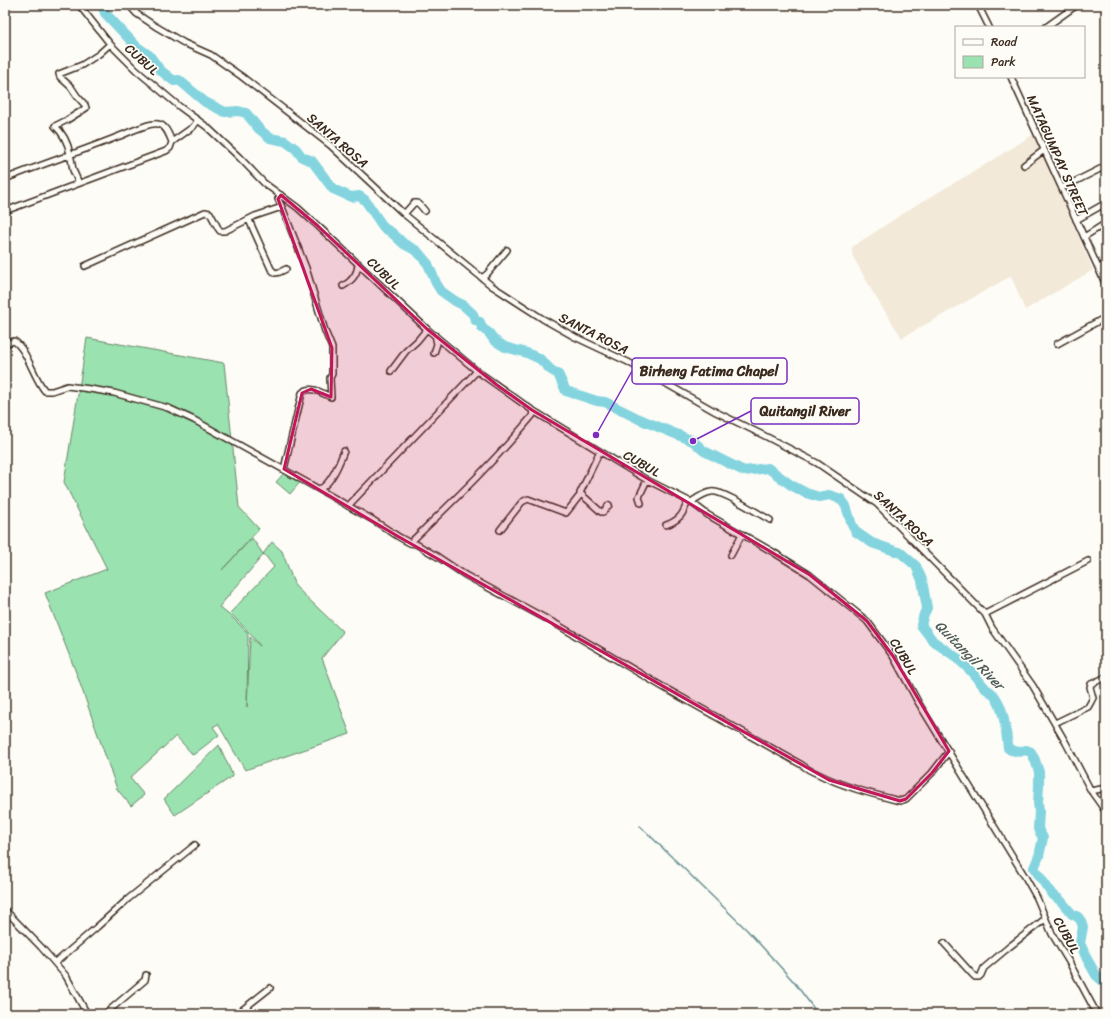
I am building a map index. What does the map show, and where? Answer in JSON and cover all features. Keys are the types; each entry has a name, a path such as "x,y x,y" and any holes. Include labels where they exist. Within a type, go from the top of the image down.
{"street":[{"name":"CUBUL","path":"79,5 110,44 136,70 207,127 264,183 298,208 427,329 477,370 532,410 647,480 690,501 708,515 810,575 867,621 893,656 918,702 1024,875 1037,898 1052,934 1070,962 1097,1014"},
{"name":"SANTA ROSA","path":"129,5 137,14 155,26 184,43 211,56 241,76 330,145 404,214 482,278 543,319 575,338 628,362 716,412 817,463 877,504 985,614 992,628 1033,686 1055,723 1091,791 1106,812"},
{"path":"978,5 988,26"},
{"path":"1047,26 1077,5"},
{"path":"75,185 78,181 73,170 71,158 68,155 68,143 55,126 86,108 71,87 60,77 59,74 82,65 99,54 110,44"},
{"name":"MATAGUMPAY STREET","path":"1011,78 1106,286"},
{"path":"5,211 161,153 170,148 172,142 189,130 198,120"},
{"path":"5,179 151,124 157,123 162,125 167,130 172,142"},
{"path":"1024,165 1044,150"},
{"path":"1062,188 1106,166"},
{"path":"281,195 278,199 306,268 325,331 332,348 332,374 330,378 331,397 311,389 302,393 284,469"},
{"path":"404,214 417,203 425,211"},
{"path":"1076,220 1106,203"},
{"path":"85,266 206,212 210,213 220,231 225,231 255,216 282,207"},
{"path":"249,220 274,273 286,269"},
{"path":"1084,237 1106,223"},
{"path":"482,278 507,250"},
{"path":"343,286 346,285 355,275 358,270 358,263"},
{"path":"1099,269 1106,263"},
{"path":"1057,344 1106,316"},
{"path":"391,371 427,329"},
{"path":"434,353 437,344 435,335"},
{"path":"5,344 14,341 20,346 40,385 45,391 52,391 67,386 90,389 131,397 168,408 194,420 284,469 410,543 416,544 465,575 556,624 670,691 829,780 854,789 900,801 906,799 932,773 949,751"},
{"path":"348,506 477,370"},
{"path":"410,543 473,482 505,448 533,415 532,410"},
{"path":"319,489 324,488 332,476 342,458 344,451"},
{"path":"500,530 522,502 528,499 566,513 581,494 580,491 600,451"},
{"path":"641,503 639,497 647,480"},
{"path":"666,525 674,522 682,515 690,501 711,491 718,492 770,520"},
{"path":"581,494 600,512 603,512 609,506"},
{"path":"731,555 742,534"},
{"path":"985,614 1088,561"},
{"path":"1055,723 1088,707 1093,698 1090,687 1091,684 1106,677"},
{"path":"1091,791 1106,788"},
{"path":"55,963 97,928 128,899 195,845"},
{"path":"5,910 41,947 66,976 87,1014"},
{"path":"944,943 975,977 978,977 981,975 984,968 1045,919"},
{"path":"105,1014 145,980 146,975"},
{"path":"237,1014 270,988"}],"highlighted area":[{"path":"281,195 318,226 427,329 497,385 532,410 810,575 867,621 893,656 949,751 932,773 906,799 900,801 829,780 399,537 284,469 302,393 311,389 331,397 332,348 278,199"}],"shaded area":[{"path":"1034,134 1093,270 1025,310 1011,276 902,338 875,296 852,255 852,247 916,205 975,171"}],"green space":[{"path":"87,338 224,363 239,507 259,529 222,570 252,538 263,554 272,542 282,551 295,586 343,632 322,658 350,734 245,770 218,724 213,727 219,735 193,755 176,736 130,778 144,795 131,806 117,789 77,675 45,593 107,569 64,482","holes":["264,554 274,567 230,613 261,647 250,637 247,707 248,633 219,607"]},
{"path":"286,471 302,480 290,494 276,482"},
{"path":"219,745 233,776 175,815 164,799"}],"waterway":[{"name":"Quitangil River","path":"102,5 105,13 136,46 149,55 160,70 174,81 179,80 205,102 225,112 238,111 246,113 259,129 270,138 285,141 296,149 302,157 312,161 333,189 351,197 359,196 365,200 384,228 391,232 404,244 417,251 428,264 441,291 463,305 473,314 475,320 480,322 482,328 489,333 494,340 505,347 527,353 540,359 551,370 558,374 566,391 597,401 605,402 639,419 693,441 704,451 744,471 768,468 791,485 806,493 819,497 829,495 841,499 846,506 852,525 856,532 872,543 901,553 916,566 922,580 927,608 921,625 933,641 956,657 997,699 1003,715 1008,748 1019,752 1026,750 1031,752 1035,760 1039,772 1038,829 1043,838 1039,856 1034,868 1051,893 1081,921 1083,927 1080,943 1096,975 1106,984"},
{"path":"640,826 747,930 794,982 818,1014"}],"place":[{"name":"Birheng Fatima Chapel","path":"596,435"},
{"name":"Quitangil River","path":"693,441"}]}
